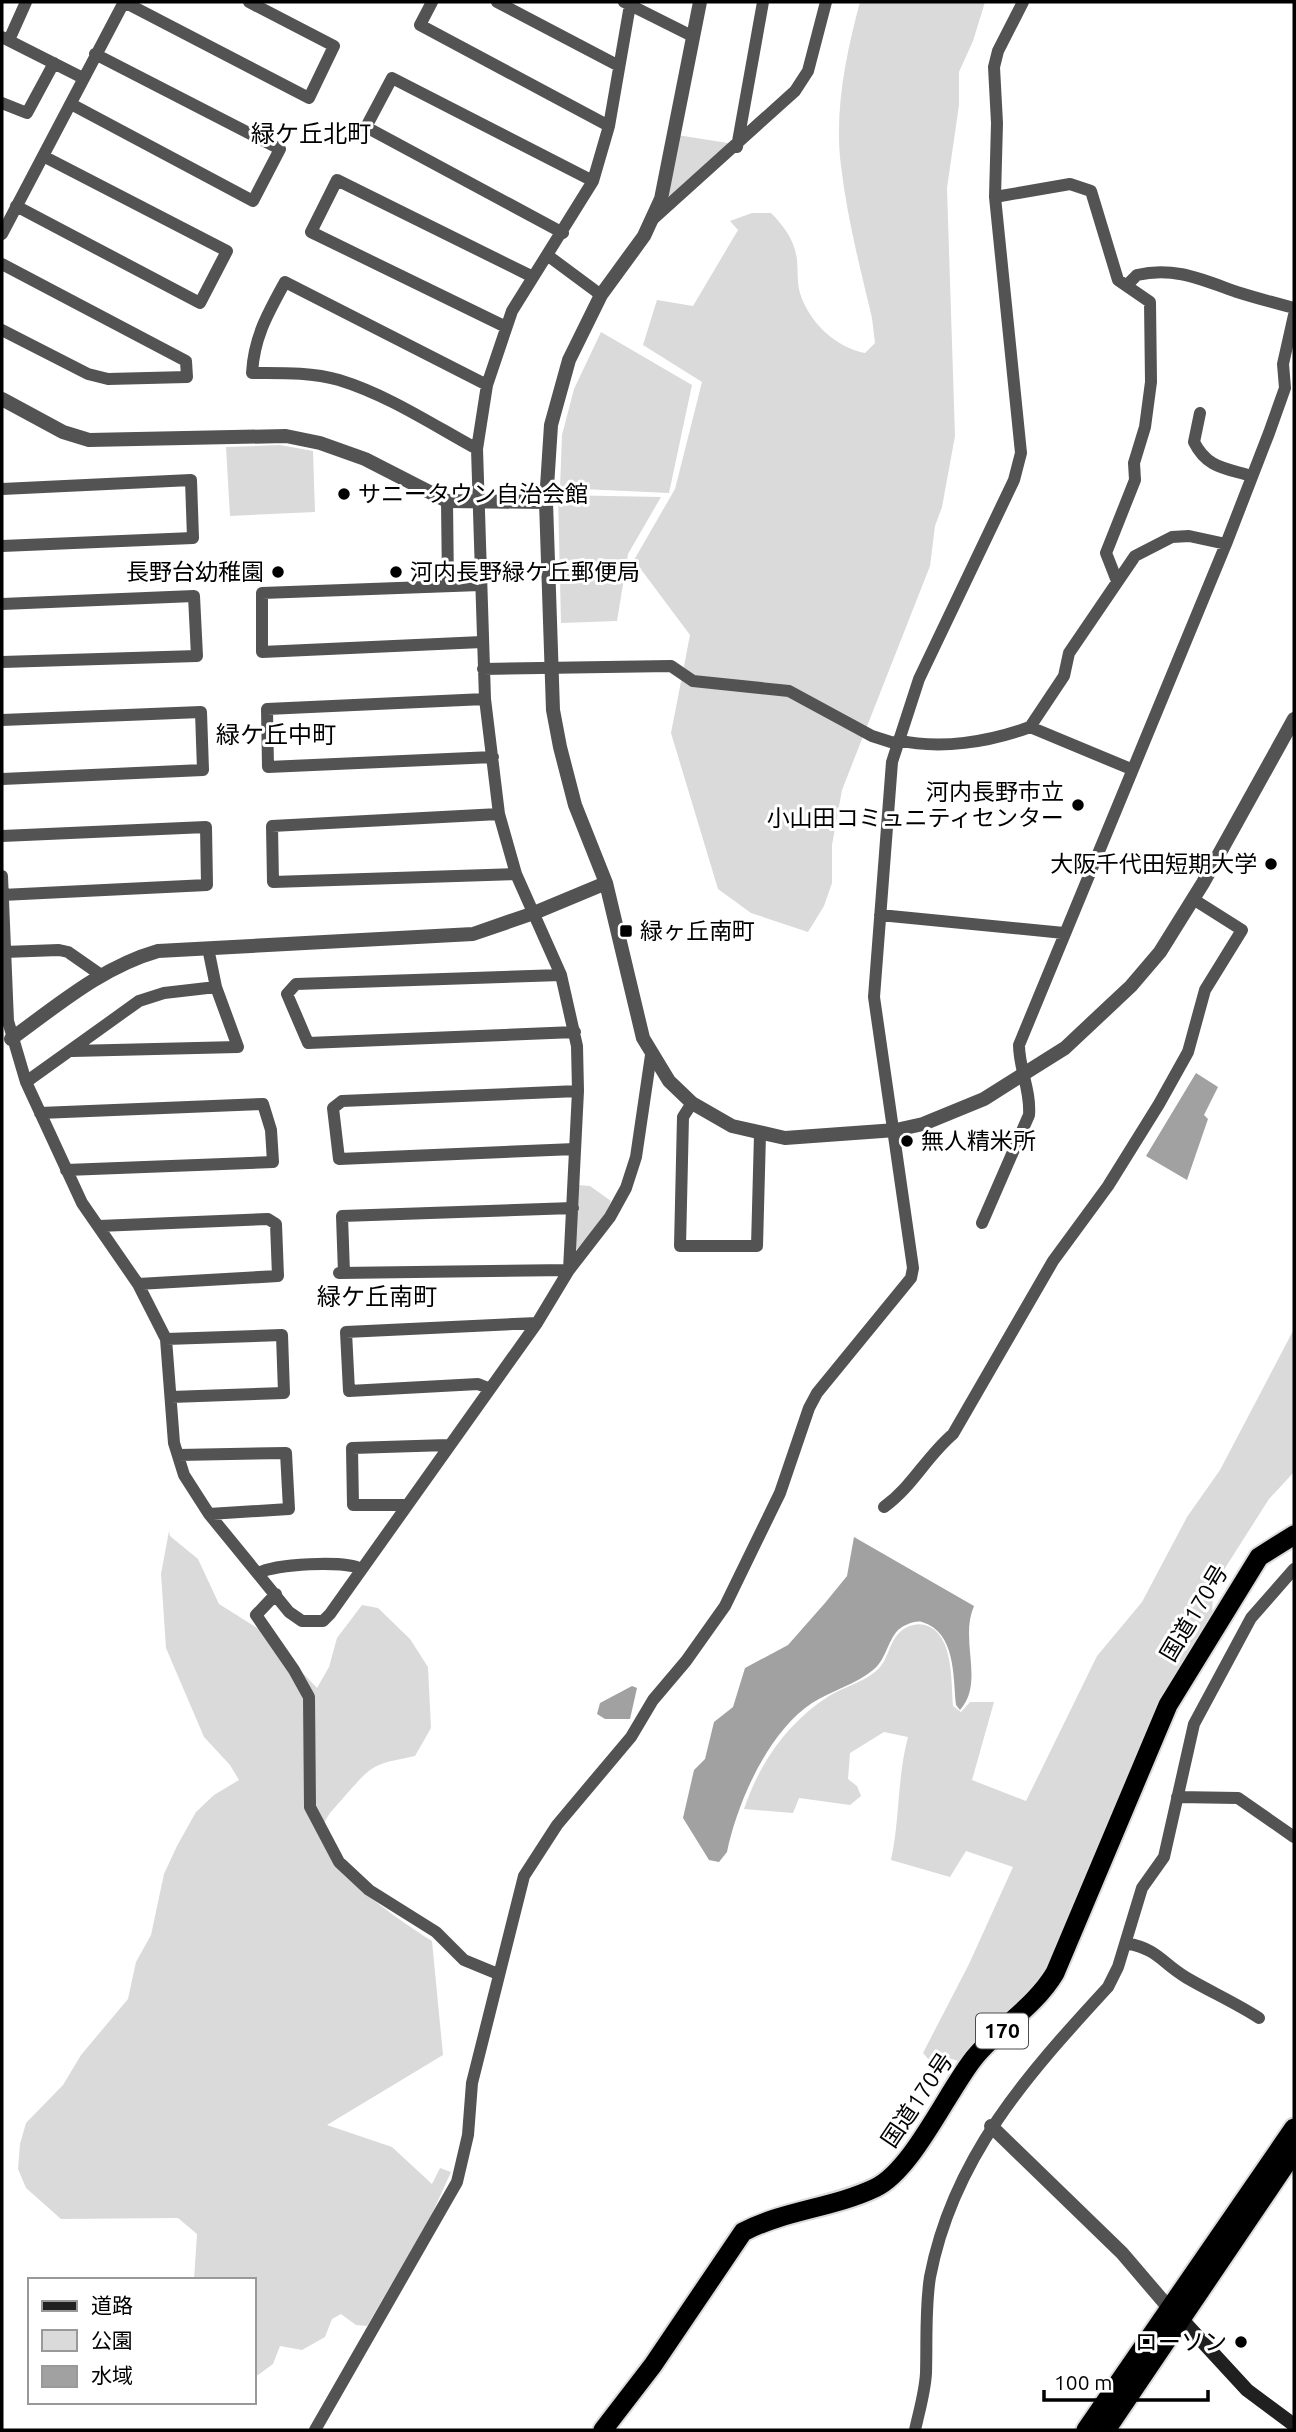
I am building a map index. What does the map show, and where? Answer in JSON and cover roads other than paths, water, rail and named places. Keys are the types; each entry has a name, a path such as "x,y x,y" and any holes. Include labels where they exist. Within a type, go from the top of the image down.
{"highway":[{"name":"国道170号","path":"603,2430 653,2365 743,2232 766,2220 875,2188 899,2172 977,2055 1043,1994 1055,1973 1168,1705 1253,1565 1259,1557 1294,1535"},
{"path":"1106,2430 1175,2313 1294,2128"},
{"path":"1086,2430 1294,2151"}],"main road":[{"path":"1175,2313 1247,2390 1294,2424"}],"street":[{"path":"26,2 5,38 83,78"},
{"path":"2,234 124,2 309,98 334,46 249,2"},
{"path":"432,2 420,25 609,126"},
{"path":"497,2 619,66"},
{"path":"652,220 667,171 700,2"},
{"path":"737,147 763,2"},
{"path":"826,2 808,71 780,108 652,220 601,295 569,360 551,425 546,502 553,710 572,793 606,883 638,1022 651,1055 669,1081 692,1103 732,1126 785,1138 895,1130 951,1114 1026,1075 1065,1048 1131,986 1160,952 1193,899 1294,719"},
{"path":"315,2430 457,2182 468,2135 472,2083 524,1876 531,1861 581,1795 631,1737 653,1700 686,1661 725,1606 780,1493 813,1400 911,1278 912,1250 898,1176 895,1130 874,997 892,762 919,679 1014,480 1021,453 995,197 997,124 993,67 998,51 1023,2"},
{"path":"569,1270 578,1091 575,1032 561,975 516,874 499,814 483,669 477,449 487,385 506,327 533,277 563,233 593,181 609,126 627,4 692,36"},
{"path":"71,104 253,201 280,149 96,54"},
{"path":"2,103 27,113 54,63"},
{"path":"563,233 366,127 392,78 593,181"},
{"path":"16,206 200,303 227,251 43,156"},
{"path":"506,327 311,232 337,180 533,277"},
{"path":"995,197 1070,184 1091,191 1118,280 1150,302 1151,382 1145,427 1134,463 1135,480 1106,553 1117,581"},
{"path":"547,255 601,295"},
{"path":"2,264 186,361 187,377 108,379 88,374 2,330"},
{"path":"1127,285 1137,275 1173,272 1201,276 1236,291 1294,308"},
{"path":"477,449 372,392 338,380 299,373 252,373 254,346 285,282 487,385"},
{"path":"982,1223 1029,1115 1026,1075 1019,1060 1019,1045 1226,544 1285,388 1285,351 1294,315"},
{"path":"2,398 63,432 89,440 286,436 320,443 365,459 447,501 546,502"},
{"path":"1200,414 1194,442 1202,457 1210,463 1251,476"},
{"path":"2,489 191,480 193,538 2,546"},
{"path":"447,501 448,586"},
{"path":"1030,727 1064,676 1069,653 1135,556 1172,537 1189,536 1226,544"},
{"path":"480,585 262,593 262,652 482,642"},
{"path":"2,604 194,596 197,656 2,662"},
{"path":"483,669 671,666 693,681 789,691 872,736 897,742 922,745 978,740 1030,727 1131,769"},
{"path":"485,699 267,709 268,767 493,757"},
{"path":"2,720 201,712 203,770 2,779"},
{"path":"499,814 272,826 273,882 516,874"},
{"path":"2,836 206,827 207,886 2,895"},
{"path":"2,876 4,952 11,1039 26,1082 82,1203 138,1284 166,1339 174,1443 184,1475 209,1514 289,1612 302,1621 323,1620 537,1323 569,1270 610,1217 626,1188 636,1157 651,1055"},
{"path":"11,1039 101,975 129,959 158,951 473,934 534,913 606,883"},
{"path":"884,1507 904,1493 935,1449 953,1434 1053,1261 1108,1186 1188,1052 1205,990 1242,930 1193,899"},
{"path":"880,915 1064,933"},
{"path":"72,1051 238,1047 216,987 208,948"},
{"path":"4,952 68,952 101,975"},
{"path":"561,975 296,984 286,994 309,1043 575,1032"},
{"path":"26,1082 139,1001 164,993 216,987"},
{"path":"575,1149 339,1159 333,1108 342,1101 578,1091"},
{"path":"692,1103 684,1117 680,1246 757,1246 760,1134"},
{"path":"40,1113 263,1104 271,1130 273,1162 66,1170"},
{"path":"569,1270 341,1273 342,1216 573,1208"},
{"path":"99,1227 268,1219 276,1224 278,1276 138,1284"},
{"path":"488,1388 478,1384 349,1391 346,1332 537,1323"},
{"path":"166,1339 282,1335 284,1393 171,1397"},
{"path":"406,1505 353,1506 352,1448 448,1445"},
{"path":"178,1455 286,1453 289,1509 209,1514"},
{"path":"258,1573 267,1568 324,1565 354,1565 361,1569"},
{"path":"915,2430 926,2375 926,2314 936,2249 963,2177 991,2126 1063,2036 1108,1987 1126,1943 1142,1888 1164,1857 1194,1724 1251,1618 1294,1569"},
{"path":"276,1594 256,1615 309,1697 310,1807 321,1832 339,1862 354,1878 436,1932 464,1960 498,1974"},
{"path":"1177,1797 1238,1798 1294,1837"},
{"path":"1126,1943 1148,1948 1185,1977 1230,1999 1259,2018"},
{"path":"991,2126 1122,2253 1175,2313"}],"water":[{"path":"1196,1073 1218,1087 1204,1115 1208,1119 1187,1180 1146,1156"},
{"path":"854,1537 974,1606 969,1633 971,1687 967,1699 960,1710 956,1705 951,1657 941,1635 922,1622 903,1626 894,1635 881,1661 873,1670 812,1703 782,1732 768,1750 747,1791 727,1852 719,1862 709,1860 683,1818 694,1770 705,1759 714,1722 733,1707 745,1668 788,1645 847,1576"},
{"path":"632,1686 637,1688 630,1719 605,1719 597,1714 600,1703"}],"place":[{"name":"サニータウン自治会館","path":"344,494"},
{"name":"長野台幼稚園","path":"278,572"},
{"name":"河内長野緑ケ丘郵便局","path":"396,572"},
{"name":"河内長野市立 小山田コミュニティセンター","path":"1078,805"},
{"name":"大阪千代田短期大学","path":"1271,864"},
{"name":"緑ヶ丘南町","path":"626,931"},
{"name":"無人精米所","path":"907,1141"},
{"name":"ローソン","path":"1241,2342"}],"district":[{"name":"緑ケ丘北町","path":"311,134"},
{"name":"緑ケ丘中町","path":"276,735"},
{"name":"緑ケ丘南町","path":"377,1297"}]}
